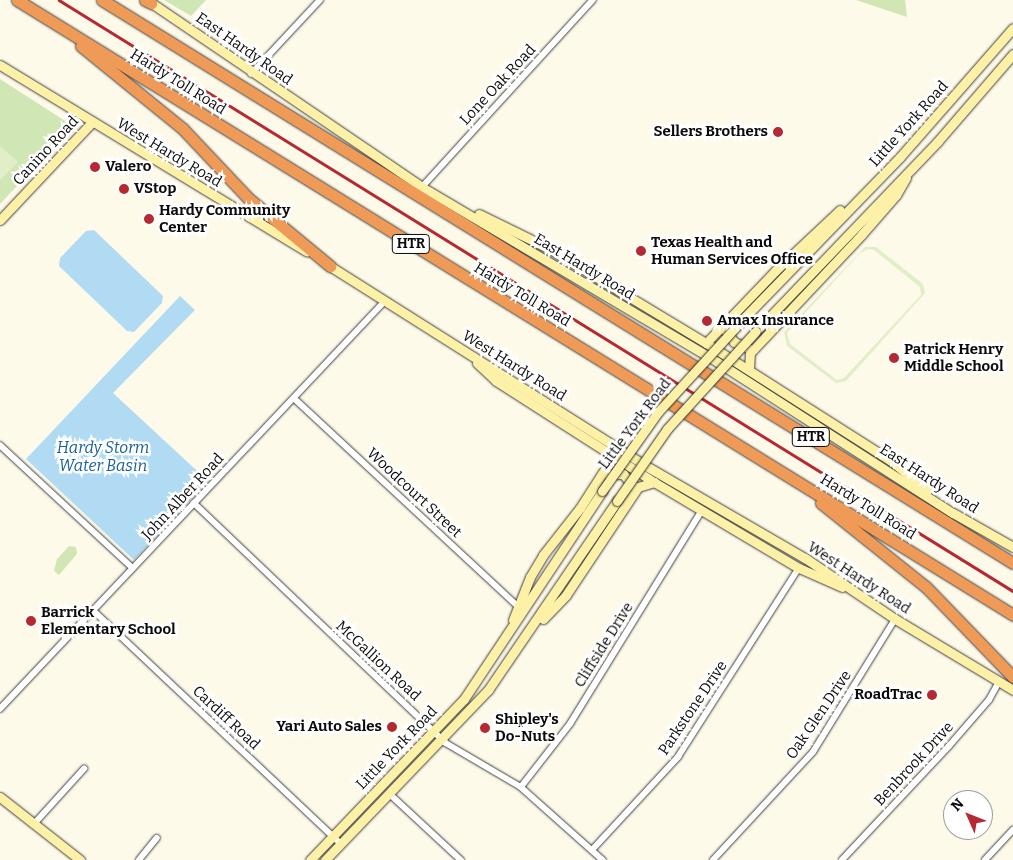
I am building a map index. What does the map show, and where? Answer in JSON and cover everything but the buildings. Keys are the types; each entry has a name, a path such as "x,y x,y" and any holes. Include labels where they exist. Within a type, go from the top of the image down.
{"highway":[{"name":"Hardy Toll Road","path":"17,0 1013,615"},
{"name":"Hardy Toll Road","path":"102,0 1013,563"},
{"path":"59,26 105,68 183,129 248,198 330,266"},
{"path":"764,460 911,574 1013,677"}],"main road":[{"name":"East Hardy Road","path":"148,1 251,74 422,187 725,366 953,513 1013,547"},
{"name":"Little York Road","path":"310,860 464,699 627,454 658,412 741,321 900,157 1013,28"},
{"name":"Little York Road","path":"325,860 488,690 526,638 642,463 667,429 756,331 925,154 1013,54"},
{"name":"West Hardy Road","path":"0,65 330,266 627,454 805,558 895,619 1013,690"},
{"name":"Canino Road","path":"0,220 92,122"},
{"path":"913,142 925,154"},
{"path":"706,343 815,232 900,157"},
{"path":"749,370 750,353 896,195 912,167"},
{"path":"422,187 520,233 706,343 890,460 953,513"},
{"path":"726,322 724,331 734,342 746,348 758,345"},
{"path":"460,348 496,381 654,482 799,568 858,594"},
{"path":"509,631 518,606 543,555 614,455"},
{"path":"598,480 611,472 623,474 633,484 633,494"},
{"path":"526,638 566,595 633,494 643,483 654,482"},
{"path":"0,797 80,860"}],"street":[{"path":"251,74 320,0"},
{"name":"Lone Oak Road","path":"422,187 592,0"},
{"name":"John Alber Road","path":"0,709 385,301"},
{"name":"Woodcourt Street","path":"294,398 518,606"},
{"path":"0,445 134,568"},
{"name":"McGallion Road","path":"194,503 442,740 463,756 521,787 603,860"},
{"name":"Cliffside Drive","path":"521,787 570,724 702,510"},
{"name":"Parkstone Drive","path":"592,850 678,757 799,568"},
{"name":"Cardiff Road","path":"94,611 341,844"},
{"name":"Oak Glen Drive","path":"713,860 813,752 895,619"},
{"name":"Benbrook Drive","path":"842,860 950,746 988,700 999,682"},
{"path":"33,824 84,769"},
{"path":"390,794 461,860"},
{"path":"985,860 1013,830"},
{"path":"139,860 157,838"}],"green space":[{"path":"164,0 206,0 191,16"},
{"path":"856,0 905,0 907,17"},
{"path":"0,79 73,126 0,204"},
{"path":"0,146 18,162 0,180"},
{"path":"865,247 876,247 923,284 925,293 846,381 836,383 787,346 784,332","holes":["868,249 874,250 920,287 921,295 844,378 837,380 790,344 787,333 860,253"]},
{"path":"69,546 76,547 77,554 59,575 54,571 57,559"}],"water":[{"path":"94,230 163,296 162,303 134,332 127,331 59,266 60,258 86,231"},
{"name":"Hardy Storm Water Basin","path":"180,296 195,310 113,393 208,481 134,560 26,459"}],"railway":[{"path":"59,0 1013,591"}],"place":[{"name":"Sellers Brothers","path":"778,132"},
{"name":"Valero","path":"95,167"},
{"name":"VStop","path":"124,189"},
{"name":"Hardy Community Center","path":"149,219"},
{"name":"Texas Health and Human Services Office","path":"641,251"},
{"name":"Amax Insurance","path":"707,321"},
{"name":"Patrick Henry Middle School","path":"894,358"},
{"name":"Barrick Elementary School","path":"31,621"},
{"name":"RoadTrac","path":"932,695"},
{"name":"Yari Auto Sales","path":"392,727"},
{"name":"Shipley's Do-Nuts","path":"485,728"}]}
